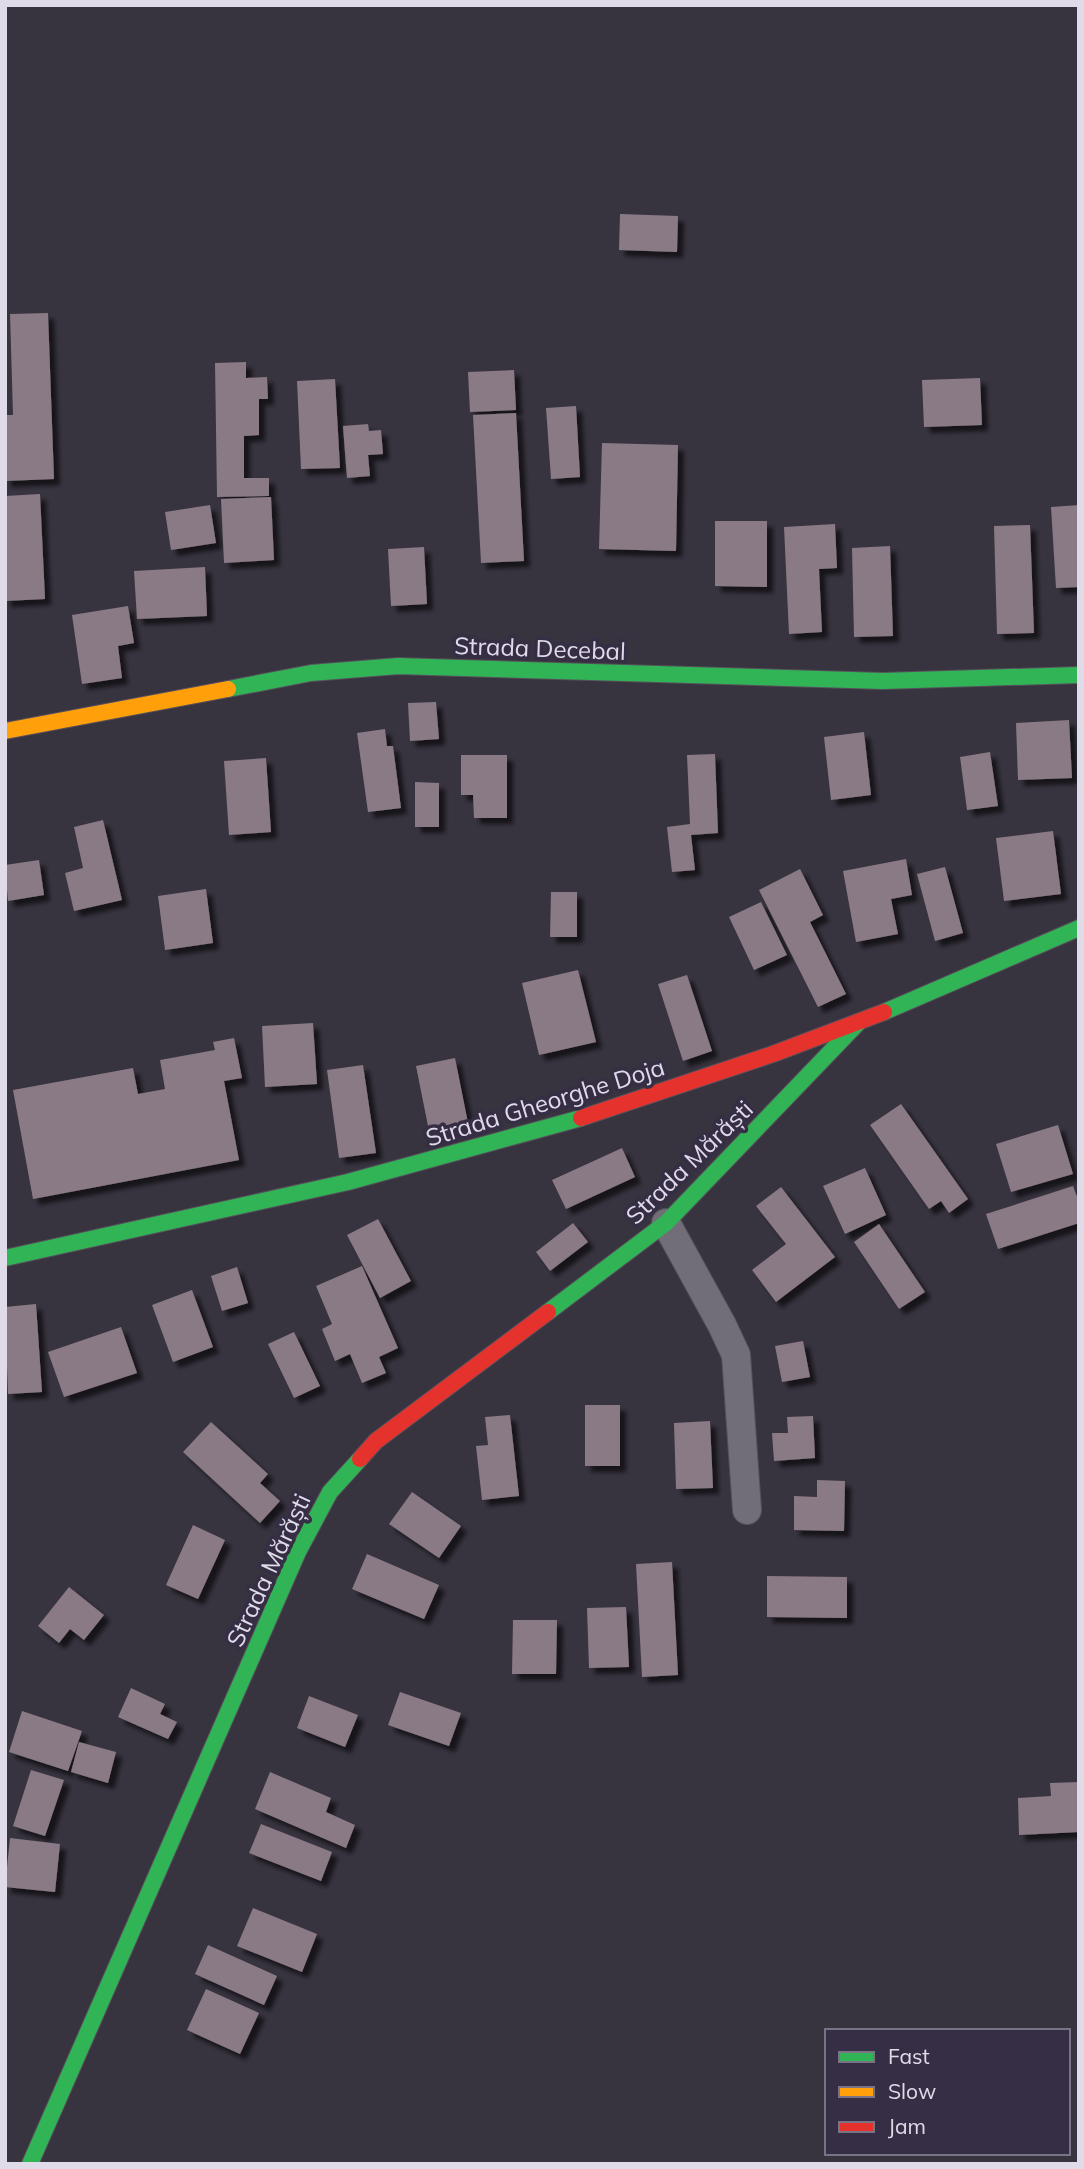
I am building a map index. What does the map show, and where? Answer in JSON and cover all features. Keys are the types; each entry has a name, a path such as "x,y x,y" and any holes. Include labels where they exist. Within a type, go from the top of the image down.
{"street":[{"name":"Strada Decebal","path":"5,731 311,673 398,666 883,681 991,680 1079,674"},
{"name":"Strada Gheorghe Doja","path":"5,1258 204,1216 429,1161 671,1089 859,1022 1079,928"},
{"name":"Strada Mărăști","path":"30,2164 298,1552 330,1492 376,1441 666,1223 859,1022"},
{"path":"666,1223 736,1355 747,1510"}],"building":[{"path":"620,214 678,216 677,252 619,250"},
{"path":"48,313 54,479 5,481 5,415 13,415 10,314"},
{"path":"246,362 246,378 267,377 268,399 259,399 259,435 244,436 244,478 269,478 269,496 217,497 215,363"},
{"path":"514,370 516,410 470,412 468,372"},
{"path":"980,378 982,425 924,427 922,380"},
{"path":"335,379 340,468 301,469 297,381"},
{"path":"576,406 580,477 551,479 546,408"},
{"path":"516,413 524,561 481,563 473,415"},
{"path":"368,424 369,431 381,430 383,454 368,455 370,476 347,478 343,426"},
{"path":"602,443 678,445 676,551 599,549"},
{"path":"40,494 45,599 5,601 5,496"},
{"path":"271,497 274,560 224,563 221,499"},
{"path":"210,505 216,543 171,550 165,512"},
{"path":"1079,505 1079,587 1056,588 1051,507"},
{"path":"715,521 767,521 767,587 715,586"},
{"path":"835,524 837,568 819,569 822,632 789,634 784,527"},
{"path":"1030,525 1034,633 997,634 994,526"},
{"path":"890,546 893,636 854,637 852,548"},
{"path":"424,547 427,604 391,606 388,549"},
{"path":"205,567 207,616 137,619 134,571"},
{"path":"128,606 134,643 118,646 122,678 82,684 72,615"},
{"path":"436,702 439,739 410,741 408,703"},
{"path":"1069,720 1072,778 1018,780 1016,723"},
{"path":"385,729 387,746 393,746 401,808 368,812 357,733"},
{"path":"864,732 871,795 831,800 824,737"},
{"path":"990,752 998,806 967,810 960,757"},
{"path":"715,754 718,833 691,835 695,870 672,872 667,827 690,824 687,755"},
{"path":"461,755 507,755 507,818 474,818 473,795 461,795"},
{"path":"266,758 271,832 229,835 224,761"},
{"path":"415,782 439,783 439,827 415,827"},
{"path":"103,820 122,900 74,911 65,873 83,868 74,827"},
{"path":"1053,831 1061,894 1004,901 996,838"},
{"path":"906,859 912,895 891,899 898,934 856,942 843,871"},
{"path":"39,860 44,895 8,901 5,865"},
{"path":"945,867 963,933 935,941 917,874"},
{"path":"800,869 823,915 810,922 846,994 818,1007 759,890"},
{"path":"206,889 213,943 165,950 158,896"},
{"path":"551,892 577,892 577,937 550,937"},
{"path":"761,902 787,955 754,970 729,917"},
{"path":"578,970 596,1042 539,1055 522,983"},
{"path":"687,975 712,1051 683,1061 658,984"},
{"path":"313,1023 317,1084 265,1087 262,1026"},
{"path":"234,1038 242,1078 224,1081 239,1160 33,1199 13,1090 133,1068 138,1094 165,1089 160,1060 215,1050 213,1042"},
{"path":"455,1058 468,1123 429,1131 416,1066"},
{"path":"363,1065 376,1153 339,1158 327,1070"},
{"path":"901,1104 968,1199 949,1213 941,1201 929,1209 870,1125"},
{"path":"1058,1125 1073,1174 1011,1192 996,1144"},
{"path":"622,1148 635,1177 566,1209 552,1180"},
{"path":"865,1168 886,1215 845,1234 823,1186"},
{"path":"1073,1186 1079,1202 1079,1223 998,1249 986,1214"},
{"path":"781,1187 835,1257 776,1302 752,1270 786,1244 756,1206"},
{"path":"378,1219 411,1281 380,1298 347,1235"},
{"path":"573,1223 588,1242 550,1271 536,1252"},
{"path":"879,1224 925,1292 899,1309 854,1242"},
{"path":"362,1266 398,1348 379,1357 386,1373 362,1383 350,1354 335,1361 322,1329 332,1324 316,1286"},
{"path":"237,1267 248,1303 222,1311 211,1276"},
{"path":"192,1290 213,1347 173,1362 152,1305"},
{"path":"36,1304 42,1392 8,1394 5,1307"},
{"path":"121,1327 137,1373 64,1397 48,1352"},
{"path":"294,1332 320,1386 294,1398 268,1344"},
{"path":"803,1341 810,1377 782,1382 775,1346"},
{"path":"585,1405 620,1405 620,1466 585,1466"},
{"path":"510,1415 519,1496 482,1500 476,1446 488,1445 485,1417"},
{"path":"813,1416 815,1458 774,1461 772,1433 788,1433 787,1417"},
{"path":"710,1421 713,1488 676,1489 674,1423"},
{"path":"211,1422 268,1474 260,1483 280,1501 260,1523 183,1452"},
{"path":"817,1480 845,1481 844,1531 794,1530 794,1496 817,1497"},
{"path":"412,1492 461,1526 439,1558 389,1524"},
{"path":"193,1525 225,1540 198,1599 166,1585"},
{"path":"367,1554 439,1585 424,1619 352,1589"},
{"path":"672,1562 678,1675 642,1677 636,1564"},
{"path":"767,1576 847,1577 847,1618 767,1617"},
{"path":"69,1587 104,1615 84,1640 70,1629 59,1643 38,1626"},
{"path":"626,1607 629,1667 589,1668 587,1608"},
{"path":"513,1620 557,1620 556,1674 512,1674"},
{"path":"131,1688 165,1704 160,1714 177,1722 168,1739 118,1717"},
{"path":"400,1692 461,1713 449,1746 388,1725"},
{"path":"309,1696 358,1715 345,1747 297,1728"},
{"path":"22,1711 82,1731 68,1771 9,1752"},
{"path":"79,1742 116,1752 108,1783 71,1772"},
{"path":"31,1770 64,1780 45,1836 13,1826"},
{"path":"270,1772 331,1798 326,1812 355,1825 346,1848 255,1809"},
{"path":"1079,1782 1079,1832 1019,1835 1018,1798 1051,1796 1050,1783"},
{"path":"261,1824 332,1852 321,1881 249,1853"},
{"path":"10,1838 60,1844 55,1892 5,1887"},
{"path":"253,1908 317,1934 302,1972 237,1946"},
{"path":"208,1945 277,1976 264,2005 195,1974"},
{"path":"206,1989 259,2013 240,2054 187,2030"}],"traffic: fast":[{"path":"228,689 311,673 398,666 883,681 1079,675"},
{"path":"884,1012 1079,928"},
{"path":"548,1312 666,1223 859,1022"},
{"path":"5,1258 348,1182 581,1118"},
{"path":"30,2164 298,1552 330,1492 360,1459"}],"traffic: slow":[{"path":"5,731 228,689"}],"traffic: jam":[{"path":"581,1118 773,1054 884,1012"},
{"path":"360,1459 376,1441 548,1312"}]}
